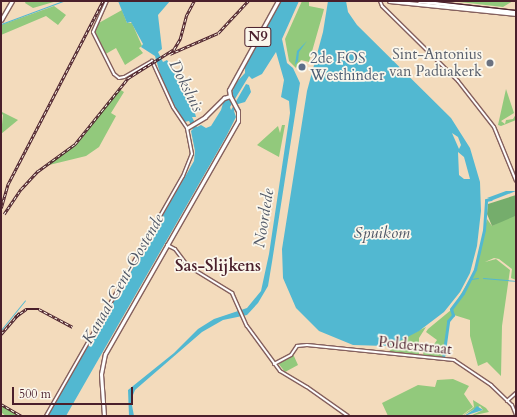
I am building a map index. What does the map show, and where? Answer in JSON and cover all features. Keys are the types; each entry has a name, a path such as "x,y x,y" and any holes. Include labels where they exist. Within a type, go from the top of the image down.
{"main road":[{"path":"1,20 12,1"},
{"name":"N9","path":"230,97 231,86 278,1"},
{"path":"389,1 516,13"},
{"path":"419,1 516,13"},
{"path":"104,416 101,374 103,359 238,121 235,106 230,97 224,98 200,120 187,128"}],"street":[{"path":"46,416 186,171 192,152 187,128 173,107 152,62 140,66 124,78 115,76 93,35 107,1"},
{"path":"380,2 458,81 494,127 516,181"},
{"path":"167,245 176,251 188,266 230,292 242,311 244,318 274,364 288,377 308,386 348,416"},
{"name":"Polderstraat","path":"274,364 293,352 297,346 307,345 454,360 489,384 508,401 516,415"},
{"path":"508,401 516,393"}],"green space":[{"path":"26,1 57,1 33,8 25,3"},
{"path":"302,1 309,1 309,6 324,9 309,62 301,60 296,68 289,61 285,39"},
{"path":"451,1 513,1 503,7"},
{"path":"54,6 66,15 58,25 46,16 1,35 1,25"},
{"path":"122,10 127,23 132,23 142,46 139,48 143,53 125,65 116,48 104,55 94,34 97,24"},
{"path":"119,89 124,92 111,113 116,116 99,147 86,156 45,166 77,144"},
{"path":"506,89 514,113 501,121 505,124 506,120 513,119 516,114 516,120 501,126 498,125"},
{"path":"1,109 2,112 18,120 1,134 3,115 1,113"},
{"path":"282,125 285,125 279,157 257,145 278,126 280,133"},
{"path":"516,195 515,216 492,226 487,214 488,204"},
{"path":"516,214 516,280 511,278 512,269 499,259 494,258 485,262 496,259 510,270 502,326 501,376 487,362 478,366 470,336 470,320 454,315 452,309 476,269 487,219 492,226"},
{"path":"451,310 453,315 448,321 443,357 423,357 424,346 430,350 437,340 426,332"},
{"path":"426,327 419,338 419,357 387,353 393,348 389,348 389,345"},
{"path":"293,354 298,365 285,372 278,363 290,358"},
{"path":"453,379 469,386 464,394 473,407 461,416 388,416 382,403 418,385 435,387 437,380"},
{"path":"473,400 486,408 489,412 470,416 483,410 480,406 462,416 474,407"},
{"path":"1,404 21,416 6,416 2,413"}],"water":[{"path":"118,1 170,1 158,15 162,49 158,52 163,62 167,60 192,102 196,117 192,117 197,127 201,125 206,128 211,126 221,110 224,100 230,100 235,84 245,73 245,64 280,1 299,1 282,39 287,63 293,68 300,83 268,286 258,303 247,315 223,320 202,332 135,390 131,400 134,416 129,416 128,390 174,353 198,329 214,319 247,308 261,291 269,254 290,113 289,101 281,97 284,80 276,52 262,74 252,79 249,76 230,107 231,110 246,84 249,85 251,92 245,102 238,104 234,111 236,117 227,135 66,416 48,416 194,161 195,151 191,131 193,129 189,121 184,122 163,84 155,56 141,47 143,44 131,22 127,23"},
{"name":"Spuikom","path":"328,1 346,1 348,12 357,25 451,118 470,148 480,182 481,211 477,246 470,273 460,292 444,312 419,331 398,342 396,338 396,343 385,346 353,345 319,331 296,308 283,278 282,249 307,91 323,32","holes":["452,133 458,137 461,145 459,149","458,152 464,157 470,179 464,179 459,175"]},
{"path":"307,41 299,52 298,61 295,65 297,51"},
{"path":"506,191 516,191 493,200 487,198"},
{"path":"477,406 483,410 464,416 473,410"}],"waterway":[{"path":"1,24 63,1"},
{"path":"443,358 448,321 453,315 451,309 463,293 475,269 484,230 486,200 491,199"},
{"path":"471,279 478,278"},
{"path":"483,278 516,281"},
{"path":"1,330 25,300"}],"tram line":[{"path":"435,1 516,10"}],"railway":[{"path":"1,208 8,184 103,1"},
{"path":"4,214 21,189 38,171 75,144 128,78 174,49 180,39 186,16 194,1"},
{"path":"170,54 218,33 248,1"},
{"path":"15,317 26,309 39,309 73,327"},
{"path":"1,334 19,313"},
{"path":"1,404 22,416"}],"place":[{"name":"Sint-Antonius van Paduakerk","path":"490,63"},
{"name":"2de FOS Westhinder","path":"302,67"}],"district":[{"name":"Sas-Slijkens","path":"218,266"}],"water label":[{"name":"Doksluis","path":"186,86"},
{"name":"Noordede","path":"264,218"},
{"name":"Kanaal Gent-Oostende","path":"123,279"}]}
